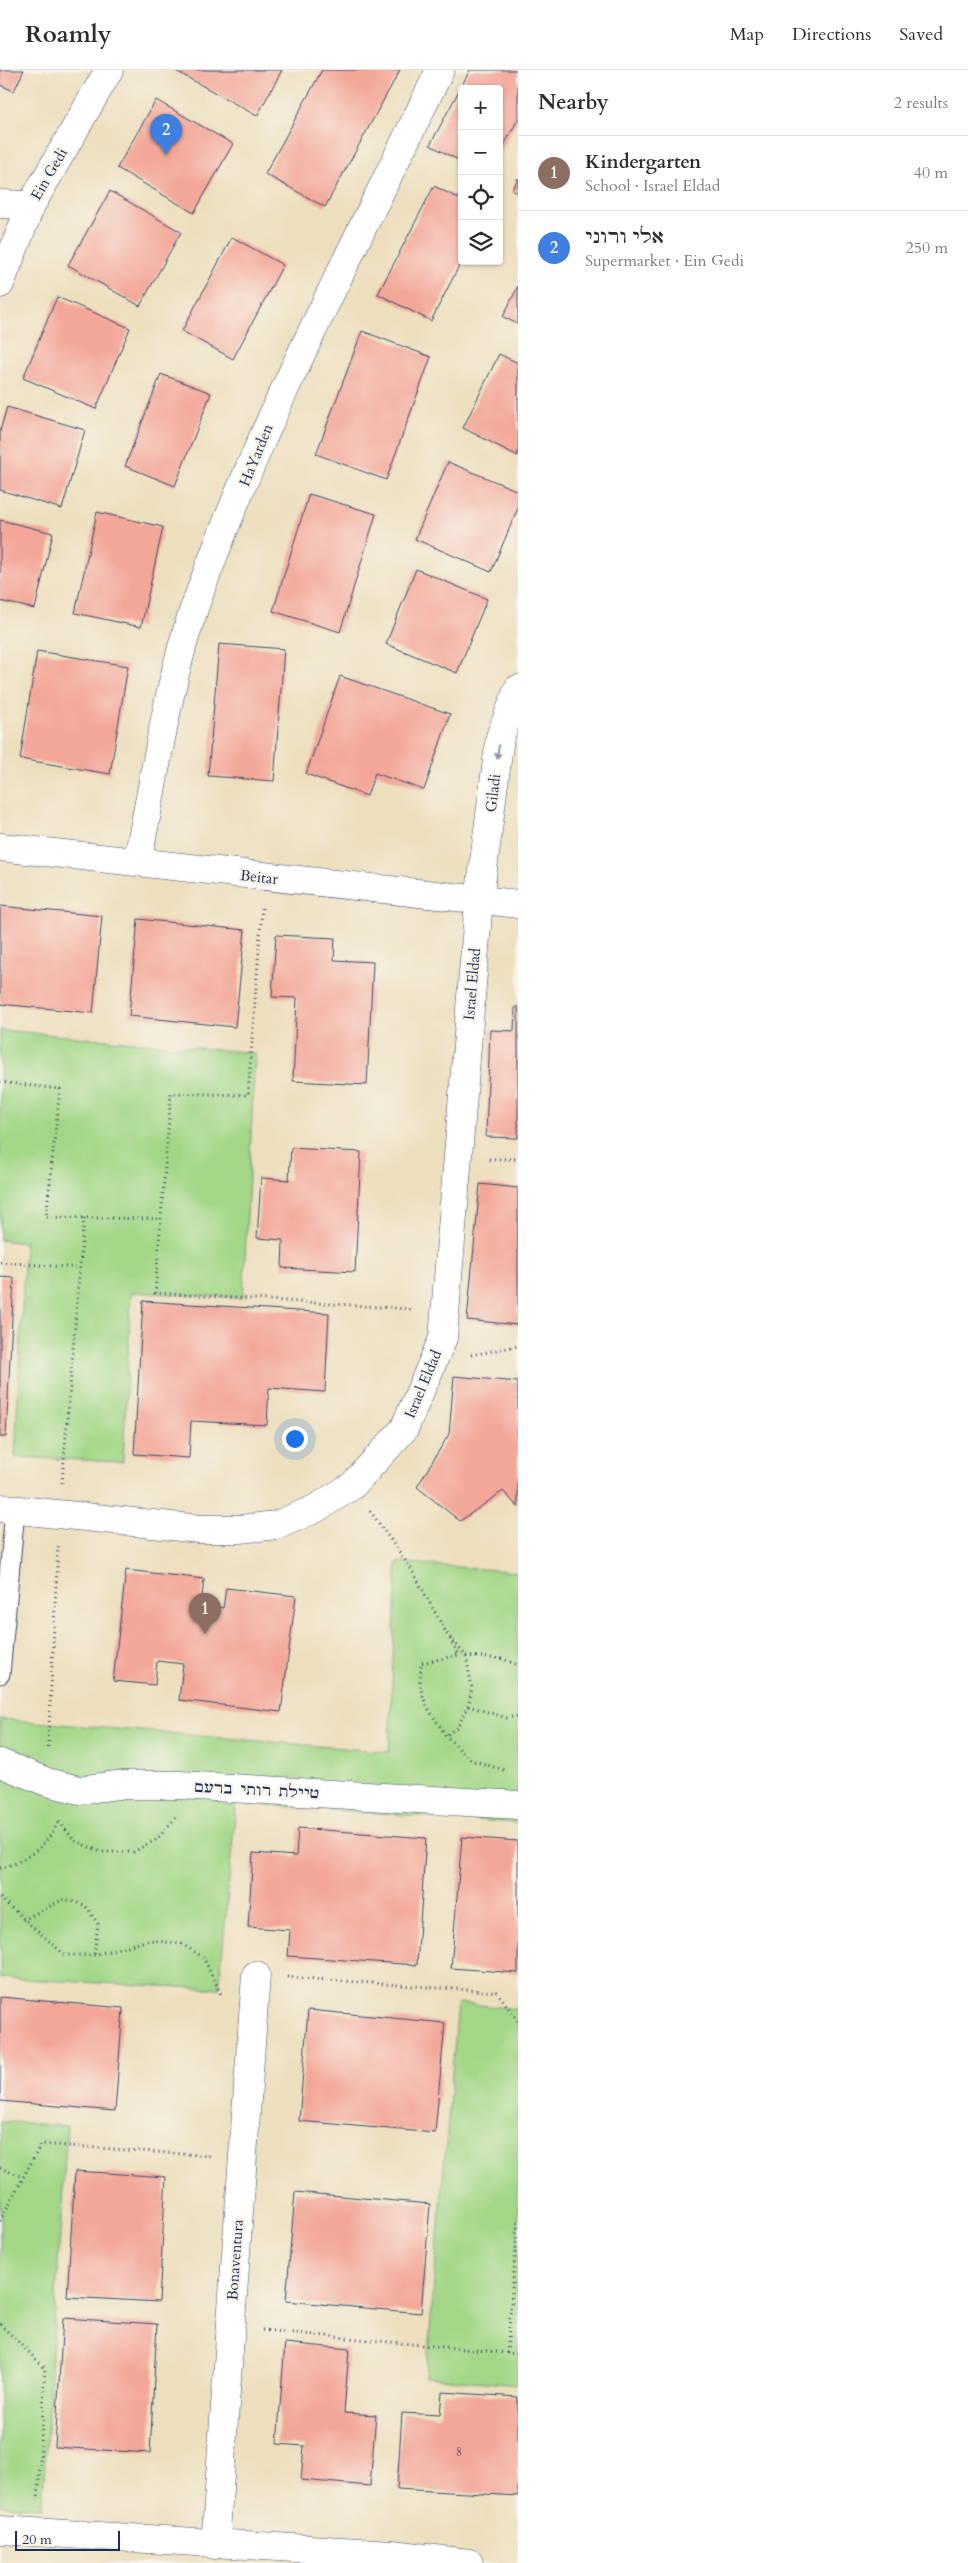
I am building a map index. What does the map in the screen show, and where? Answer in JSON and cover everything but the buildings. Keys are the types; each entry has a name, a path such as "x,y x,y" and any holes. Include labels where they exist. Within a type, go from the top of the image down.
{"street":[{"name":"Ein Gedi","path":"0,284 31,206 109,70"},
{"name":"HaYarden","path":"137,862 173,678 196,604 270,419 440,70"},
{"path":"0,204 31,206"},
{"name":"Giladi","path":"479,900 500,737 518,689"},
{"name":"Beitar","path":"0,847 518,904"},
{"name":"Israel Eldad","path":"8,1509 200,1529 240,1530 277,1525 315,1509 352,1486 404,1428 442,1338 479,900"},
{"name":"טיילת רותי ברעם","path":"0,1763 54,1784 79,1790 117,1786 180,1785 518,1805"},
{"name":"Bonaventura","path":"215,2545 256,1975"},
{"path":"2,2535 36,2533 469,2563"}],"lane":[{"path":"0,1674 8,1509"}],"path":[{"path":"264,877 248,1095 171,1093 154,1293 444,1311"},
{"path":"0,1082 60,1089 46,1217 160,1219"},
{"path":"84,1217 59,1514 54,1784 59,1822 75,1841 101,1852 133,1852 157,1839 176,1818 180,1785"},
{"path":"0,1262 79,1268"},
{"path":"442,1338 471,1355 518,1346"},
{"path":"352,1486 410,1567 458,1655 421,1663 420,1687 426,1706 446,1736 471,1760 508,1771"},
{"path":"446,1736 457,1727 468,1706 472,1688 466,1656 447,1634"},
{"path":"466,1656 503,1659 518,1665"},
{"path":"468,1706 507,1718 518,1716"},
{"path":"0,1868 11,1866 40,1848 59,1822"},
{"path":"0,1898 65,1955 94,1955 150,1940 182,1944 203,1957 226,2003 253,2019"},
{"path":"23,1920 64,1899 85,1905 98,1924 94,1955"},
{"path":"256,1975 497,1992 518,2021"},
{"path":"0,2221 41,2144 200,2155"},
{"path":"0,2168 24,2177"},
{"path":"507,2353 518,2221"},
{"path":"0,2324 44,2368 36,2533"},
{"path":"231,2327 518,2354"}],"green space":[{"path":"0,1030 255,1053 243,1298 131,1292 123,1462 15,1457 25,1243 0,1240"},
{"path":"397,1562 518,1572 518,1823 236,1803 219,1989 0,1978 0,1719 389,1752"},
{"path":"458,2003 518,2009 518,2385 426,2377"},
{"path":"0,2121 67,2126 42,2508 0,2505"}],"place":[{"name":"אלי ורוני","path":"166,155"},
{"name":"Kindergarten","path":"205,1634"}]}
